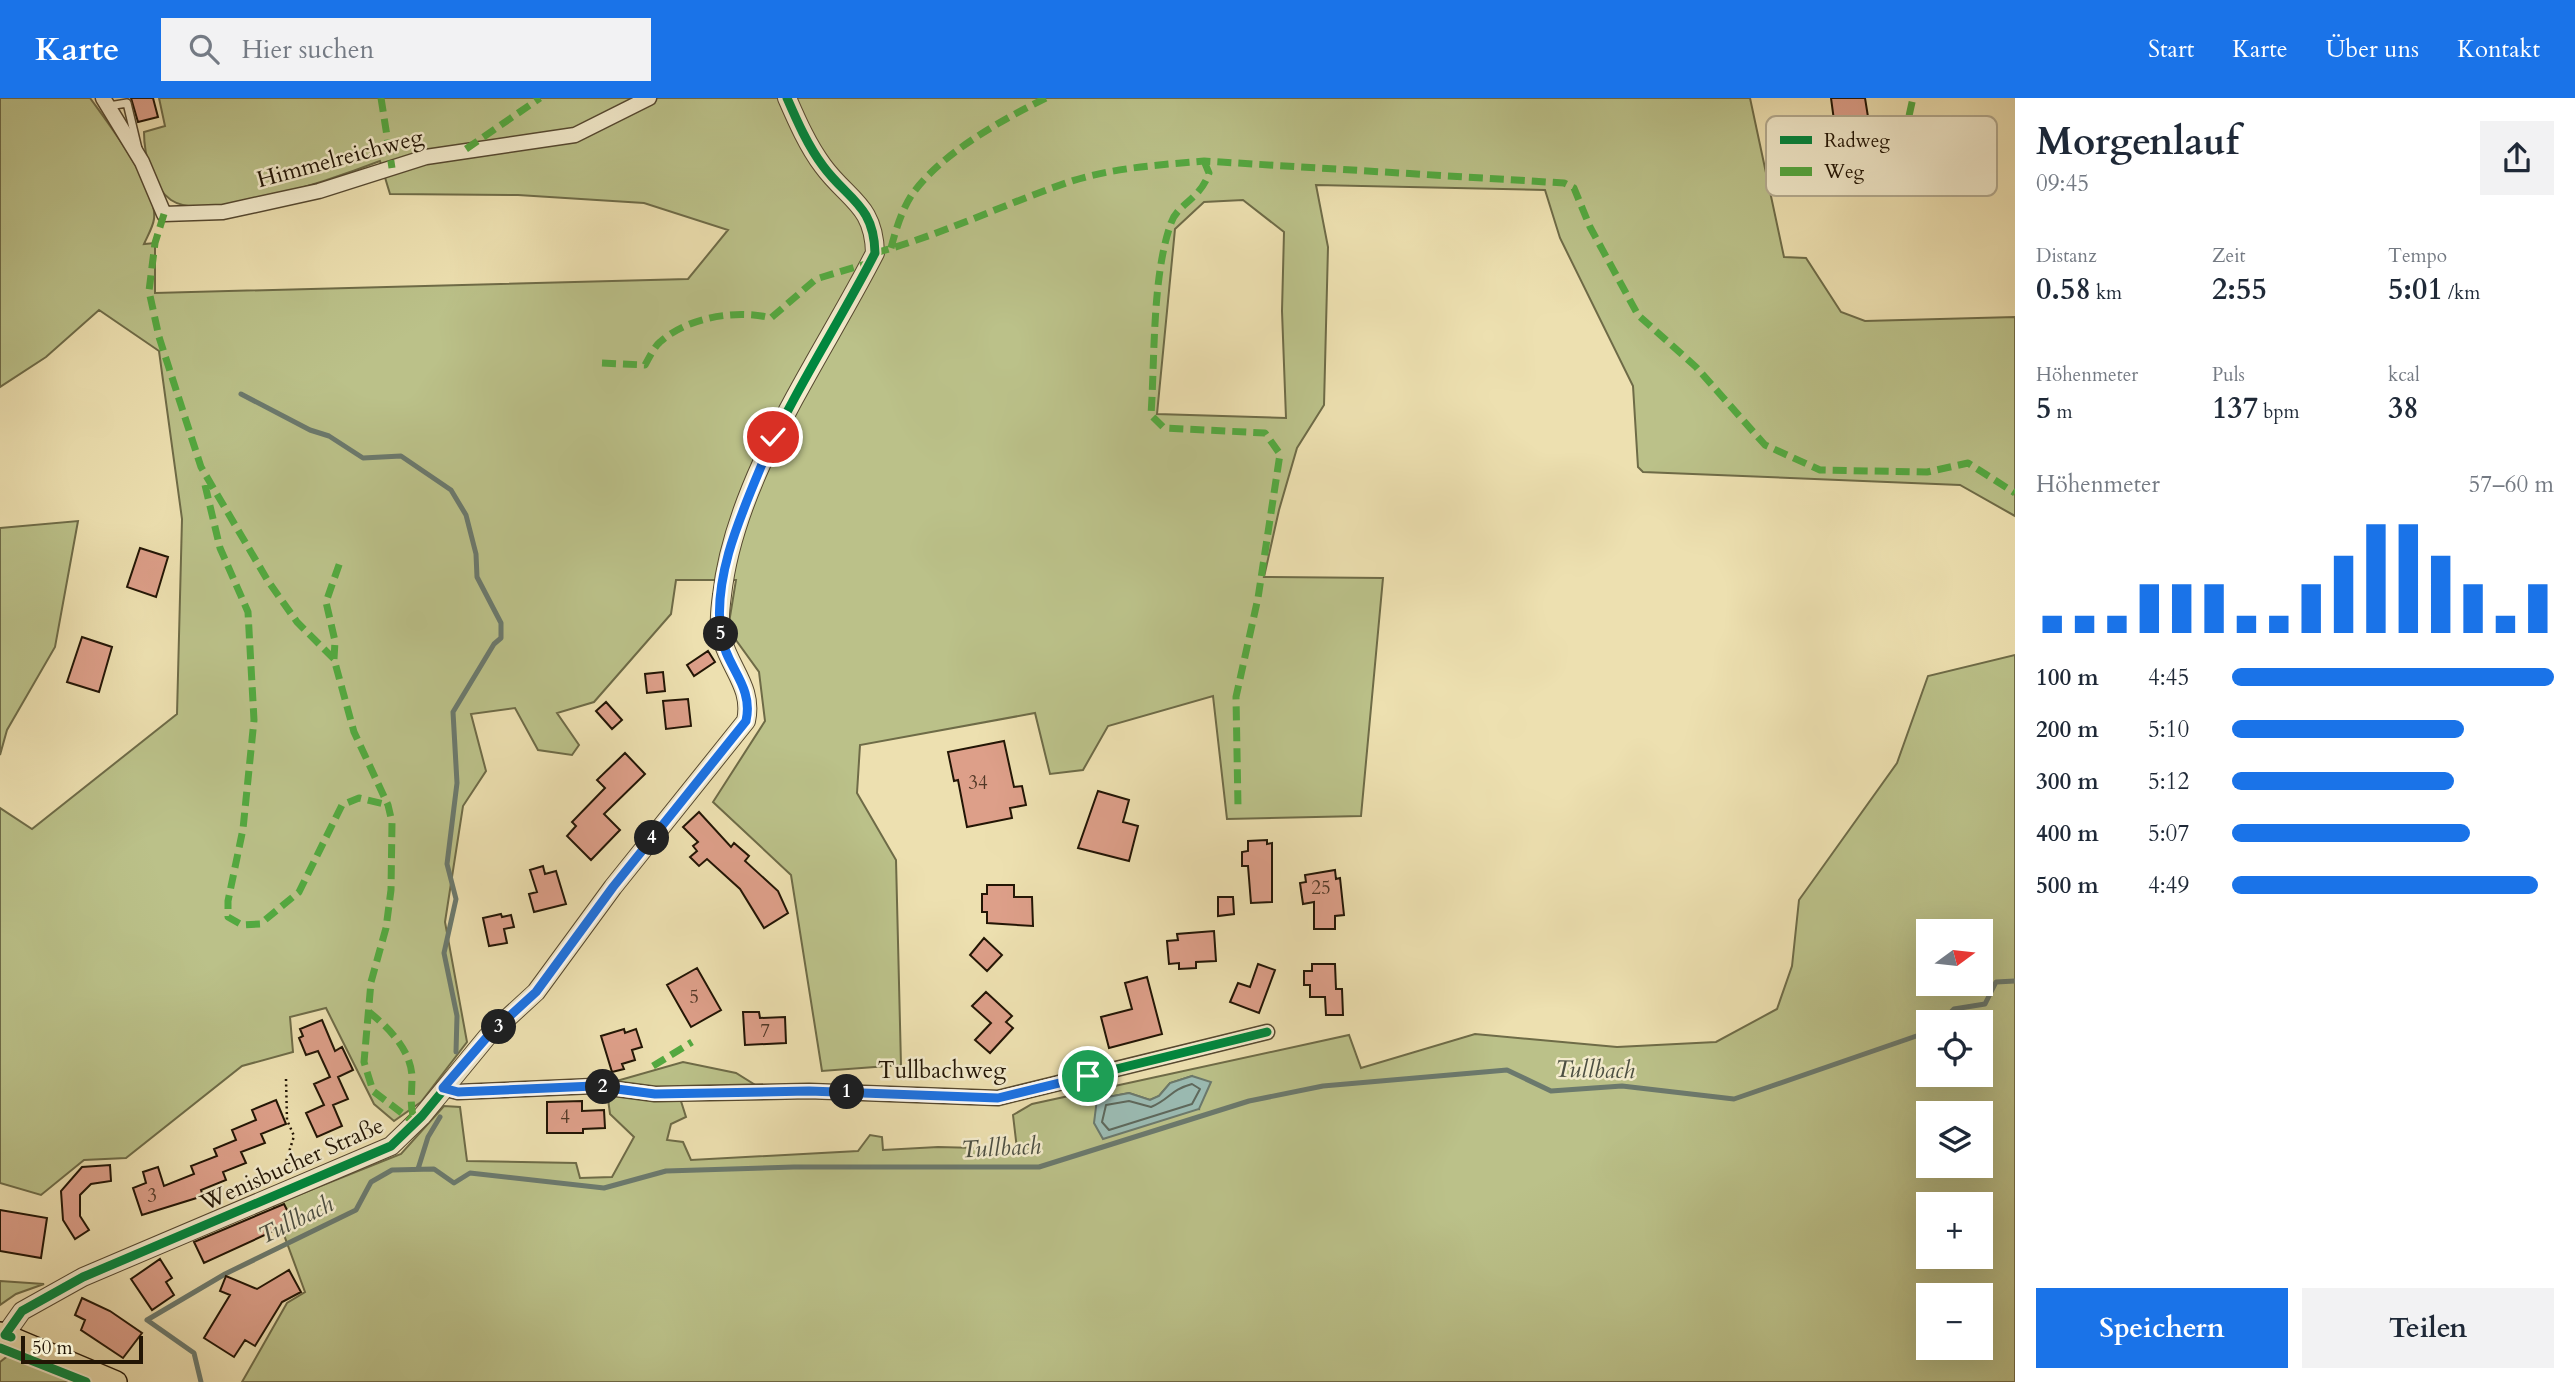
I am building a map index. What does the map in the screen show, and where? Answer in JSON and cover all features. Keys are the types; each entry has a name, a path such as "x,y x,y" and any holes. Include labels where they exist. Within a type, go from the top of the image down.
{"main road":[{"path":"3,1334 116,1382"}],"street":[{"name":"Himmelreichweg","path":"106,102 140,158 164,214 223,212 319,191 426,157 575,135 649,98"},
{"name":"Wenisbucher Straße","path":"3,1334 22,1311 76,1282 391,1146 415,1123 487,1037 545,982 613,887 746,721 746,690 721,638 725,573 739,526 773,437 875,253 875,231 865,211 823,166 787,98"},
{"name":"Tullbachweg","path":"443,1088 458,1092 594,1086 655,1094 809,1091 998,1098 1267,1032"}],"lane":[{"path":"106,102 127,100 140,158"}],"path":[{"path":"265,1172 285,1165 294,1136 287,1120 289,1112 286,1079"}],"green space":[{"path":"0,98 90,98 130,156 153,206 154,219 144,244 155,243 155,293 688,279 728,230 644,203 518,195 390,194 380,161 274,196 213,207 189,206 171,200 164,194 154,179 148,160 144,132 165,126 159,98 1750,98 1766,173 1766,196 1771,196 1784,257 1806,258 1841,312 1865,321 2015,317 2015,516 1960,485 1643,472 1638,467 1633,386 1560,238 1545,190 1316,185 1328,247 1324,405 1297,448 1264,577 1383,578 1361,816 1227,819 1213,696 1108,726 1083,770 1050,774 1035,713 860,745 857,793 896,860 901,1065 822,1071 791,875 713,802 765,721 759,672 728,629 736,580 676,580 671,614 594,702 557,713 579,745 572,755 538,750 515,708 471,714 486,771 463,806 445,922 467,1042 421,1102 394,1121 374,1104 326,1008 290,1017 293,1052 242,1066 126,1158 84,1160 41,1195 0,1183 0,808 32,829 177,714 182,519 159,351 99,310 46,357 0,387","holes":["1243,200 1284,232 1282,311 1286,418 1157,414 1175,229 1204,202"]},
{"path":"78,521 55,647 7,730 0,755 0,528"},
{"path":"2015,655 2015,1382 242,1382 287,1303 305,1292 273,1205 401,1154 444,1106 460,1107 467,1161 576,1163 580,1178 612,1177 634,1137 610,1114 606,1084 683,1062 736,1073 778,1099 680,1098 686,1117 671,1124 667,1140 683,1142 691,1160 858,1151 870,1135 882,1137 883,1150 938,1147 1017,1149 1013,1115 1032,1104 1349,1035 1361,1068 1475,1034 1617,1047 1716,1042 1777,1009 1792,966 1799,900 1897,763 1928,676","holes":["1192,1076 1199,1109 1098,1099 1129,1093 1150,1100 1159,1096 1170,1083"]},
{"path":"0,1281 44,1284 16,1294 0,1305"},
{"path":"17,1354 86,1382 0,1382 0,1362 9,1355"}],"water":[{"path":"1192,1076 1211,1082 1199,1109 1103,1139 1094,1123 1097,1099 1129,1093 1150,1100 1159,1096 1170,1083"}],"building":[{"path":"131,98 153,98 158,117 138,122"},
{"path":"1831,98 1865,98 1868,116 1833,116"},
{"path":"140,548 168,557 156,597 127,587"},
{"path":"82,637 112,647 99,692 67,682"},
{"path":"708,651 715,662 694,676 687,665"},
{"path":"663,672 665,691 647,693 645,674"},
{"path":"688,699 691,726 666,729 663,701"},
{"path":"606,702 622,720 612,729 596,711"},
{"path":"1004,741 1014,787 1022,786 1026,805 1010,808 1012,818 967,827 958,780 954,781 948,752"},
{"path":"625,753 645,774 604,814 620,830 591,860 567,836 576,826 572,822 605,788 597,780"},
{"path":"1098,791 1129,800 1123,822 1138,826 1129,861 1078,848"},
{"path":"699,812 731,847 734,843 749,856 745,861 778,891 788,913 764,928 740,889 707,859 699,866 690,857 697,851 693,846 698,842 683,827"},
{"path":"1267,840 1267,844 1272,843 1272,902 1251,903 1248,866 1242,866 1242,852 1248,851 1248,841"},
{"path":"543,866 545,874 556,871 566,904 534,912 529,894 537,892 530,870"},
{"path":"1335,870 1336,879 1340,878 1344,915 1335,916 1335,929 1314,929 1314,902 1303,904 1300,883 1306,882 1305,875"},
{"path":"987,885 1014,885 1014,897 1032,897 1033,926 987,923 987,912 982,912 982,894 987,894"},
{"path":"1218,897 1233,897 1234,914 1218,916"},
{"path":"501,914 502,917 511,915 514,927 504,929 507,943 489,946 483,918"},
{"path":"1214,931 1216,961 1196,962 1196,968 1179,969 1179,963 1169,964 1167,941 1178,940 1177,934"},
{"path":"984,938 1002,955 987,971 970,955"},
{"path":"1258,964 1275,970 1259,1013 1230,1002 1238,983 1250,987"},
{"path":"1312,964 1335,964 1336,989 1342,989 1343,1015 1326,1015 1325,997 1310,997 1310,985 1304,985 1304,971 1312,971"},
{"path":"697,968 721,1010 691,1027 667,985"},
{"path":"1147,977 1162,1034 1109,1048 1101,1017 1132,1009 1125,983"},
{"path":"986,992 1012,1016 1006,1022 1013,1028 990,1053 975,1040 991,1023 972,1006"},
{"path":"743,1012 759,1012 760,1018 785,1017 786,1043 745,1045"},
{"path":"322,1020 335,1051 342,1047 353,1070 338,1077 348,1099 333,1105 342,1126 317,1137 306,1113 324,1105 314,1084 330,1077 318,1051 306,1055 299,1038 303,1036 300,1029"},
{"path":"624,1029 625,1033 636,1029 642,1047 632,1050 635,1060 622,1064 624,1069 612,1072 601,1036"},
{"path":"276,1100 286,1124 261,1134 265,1143 241,1152 246,1163 223,1172 226,1180 201,1190 203,1196 142,1215 133,1188 146,1183 143,1172 158,1167 164,1186 194,1174 191,1166 217,1156 214,1149 236,1140 232,1130 256,1120 252,1110"},
{"path":"582,1101 582,1111 604,1110 605,1128 583,1129 583,1133 547,1133 547,1102"},
{"path":"110,1165 111,1181 91,1184 80,1195 80,1216 89,1230 75,1239 63,1220 61,1191 82,1167"},
{"path":"284,1204 293,1222 204,1263 194,1242"},
{"path":"0,1210 47,1218 41,1258 0,1251"},
{"path":"160,1259 172,1278 166,1282 174,1295 152,1310 131,1279"},
{"path":"289,1270 301,1292 282,1302 255,1346 245,1340 234,1357 204,1338 230,1295 220,1291 226,1276 257,1289"},
{"path":"82,1298 110,1311 142,1333 123,1358 81,1330 85,1320 75,1315"}],"waterway":[{"path":"241,394 310,430 329,436 363,458 401,456 451,490 466,515 476,554 477,577 501,623 501,638 494,644 453,712 457,783 447,864 456,899 444,953 457,1016 456,1052"},
{"name":"Tullbach","path":"1953,1010 1985,1004 1996,982 2015,981"},
{"name":"Tullbach","path":"147,1320 225,1274 356,1210 371,1182 392,1170 434,1169 454,1183 470,1173 604,1188 666,1171 794,1167 1039,1167 1249,1101 1323,1086 1507,1070 1551,1091 1622,1086 1734,1099 1916,1036"},
{"path":"418,1169 428,1137 440,1117"},
{"path":"147,1320 194,1353 201,1382"}],"marked path":[{"path":"381,98 392,168"},
{"path":"466,149 540,98"},
{"path":"891,248 897,226 913,193 940,164 974,138 1046,98"},
{"path":"1909,116 1913,98"},
{"path":"1204,161 1209,173 1200,190 1174,217 1160,267 1151,415 1164,428 1265,433 1280,454 1258,598 1236,697 1238,807"},
{"path":"875,253 924,238 1066,183 1099,174 1151,166 1204,161 1564,183 1574,188 1590,227 1638,315 1696,367 1765,445 1820,470 1927,472 1968,463 2015,493"},
{"path":"164,214 155,243 149,291 159,337 201,467 268,581 297,622 334,659 354,732 388,805 392,822 391,890 386,928 371,982 364,1062 373,1091 415,1123"},
{"path":"602,363 645,365 660,342 671,333 713,317 743,314 771,318 816,279 869,263"},
{"path":"205,485 220,548 248,612 254,720 243,829 228,901 228,917 242,925 260,924 299,892 342,805 359,798 388,805"},
{"path":"334,659 335,641 326,602 340,562"},
{"path":"369,1012 391,1032 408,1058 412,1077 411,1105 415,1122"},
{"path":"653,1066 692,1042"}],"cycle path":[{"path":"11,1337 5,1335 22,1311 83,1277 391,1146 422,1116 487,1037 536,992 613,887 746,721 747,699 720,630 721,601 730,551 762,462 875,253 874,237 865,213 832,178 818,158 787,98"},
{"path":"443,1088 458,1092 594,1086 655,1094 809,1091 998,1098 1267,1032"},
{"path":"0,1348 86,1382"}],"route":[{"path":"773,437 739,526 725,573 722,595 721,638 746,690 746,721 613,887 553,972 524,1004 487,1037 443,1088 458,1092 594,1086 655,1094 809,1091 998,1098 1088,1076"}]}
